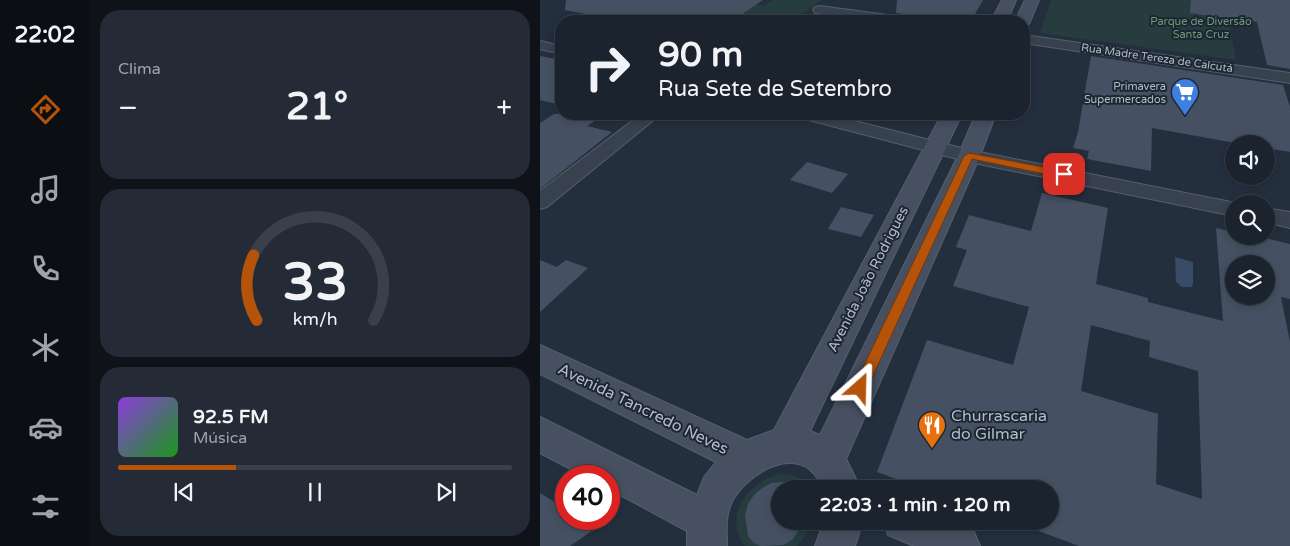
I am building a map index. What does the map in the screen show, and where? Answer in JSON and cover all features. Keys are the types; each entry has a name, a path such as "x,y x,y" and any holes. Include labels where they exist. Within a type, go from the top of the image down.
{"street":[{"path":"1002,15 1009,0"},
{"path":"1026,15 1032,0"},
{"path":"820,10 857,15"},
{"name":"Rua Madre Tereza de Calcutá","path":"1030,40 1290,78"},
{"path":"540,45 555,49"},
{"path":"540,202 644,120"},
{"path":"830,120 969,156 1225,207"},
{"name":"Avenida João Rodrigues","path":"784,445 949,120"},
{"path":"540,434 707,533 714,496 728,474 746,458 765,449 784,445 807,448 834,474 984,120"},
{"path":"1275,217 1290,220"},
{"name":"Avenida Tancredo Neves","path":"540,359 746,458"},
{"path":"835,546 841,530"},
{"path":"923,530 960,546"}],"green space":[{"path":"695,0 729,0 764,6 773,0 821,0 802,15 740,15"},
{"name":"Parque de Diversão Santa Cruz","path":"1051,0 1224,0 1236,60 1040,33"},
{"path":"781,474 797,477 801,480 771,480 771,530 808,530 797,546 745,546 739,535 736,523 742,501 749,492 769,478"}],"water":[{"path":"1175,257 1193,262 1193,284 1191,287 1182,287 1176,282"}],"building":[{"path":"566,0 763,0 741,15 590,15 565,10"},
{"path":"897,0 983,0 974,15 912,15 896,13"},
{"path":"1191,0 1290,0 1290,69 1267,65 1257,22 1190,13"},
{"path":"540,56 555,59 555,104 540,100"},
{"name":"Primavera Supermercados","path":"1091,56 1283,85 1290,107 1290,152 1275,150 1275,135 1225,135 1225,141 1152,128 1151,171 1087,159 1089,151 1073,148 1078,132"},
{"path":"555,114 555,120 596,120 587,126 612,132 540,189 540,123"},
{"path":"807,162 848,174 832,193 790,180"},
{"path":"1042,193 1108,208 1096,284 1148,298 1148,302 1223,321 1216,228 1225,230 1225,245 1275,245 1275,240 1290,244 1290,299 1281,297 1290,342 1290,546 1079,546 1036,530 1059,530 1059,480 899,480 877,472 927,340 1013,365 1029,307 953,286 967,250 956,247 969,215 1031,231","holes":["1091,325 1150,341 1149,357 1198,371 1202,499 1156,484 1158,414 1081,391"]},
{"path":"841,207 874,215 861,237 828,229"},
{"path":"540,260 557,267 566,260 588,268 540,312"},
{"path":"771,484 771,530 799,530 793,539 784,545 761,546 754,543 748,536 745,515 748,504 762,488"},
{"path":"540,493 555,502 555,530 593,530 570,546 540,546"}],"place":[{"name":"Primavera Supermercados","path":"1185,116"},
{"name":"Churrascaria do Gilmar","path":"932,449"}],"route":[{"path":"860,388 969,156 1064,174"}]}
